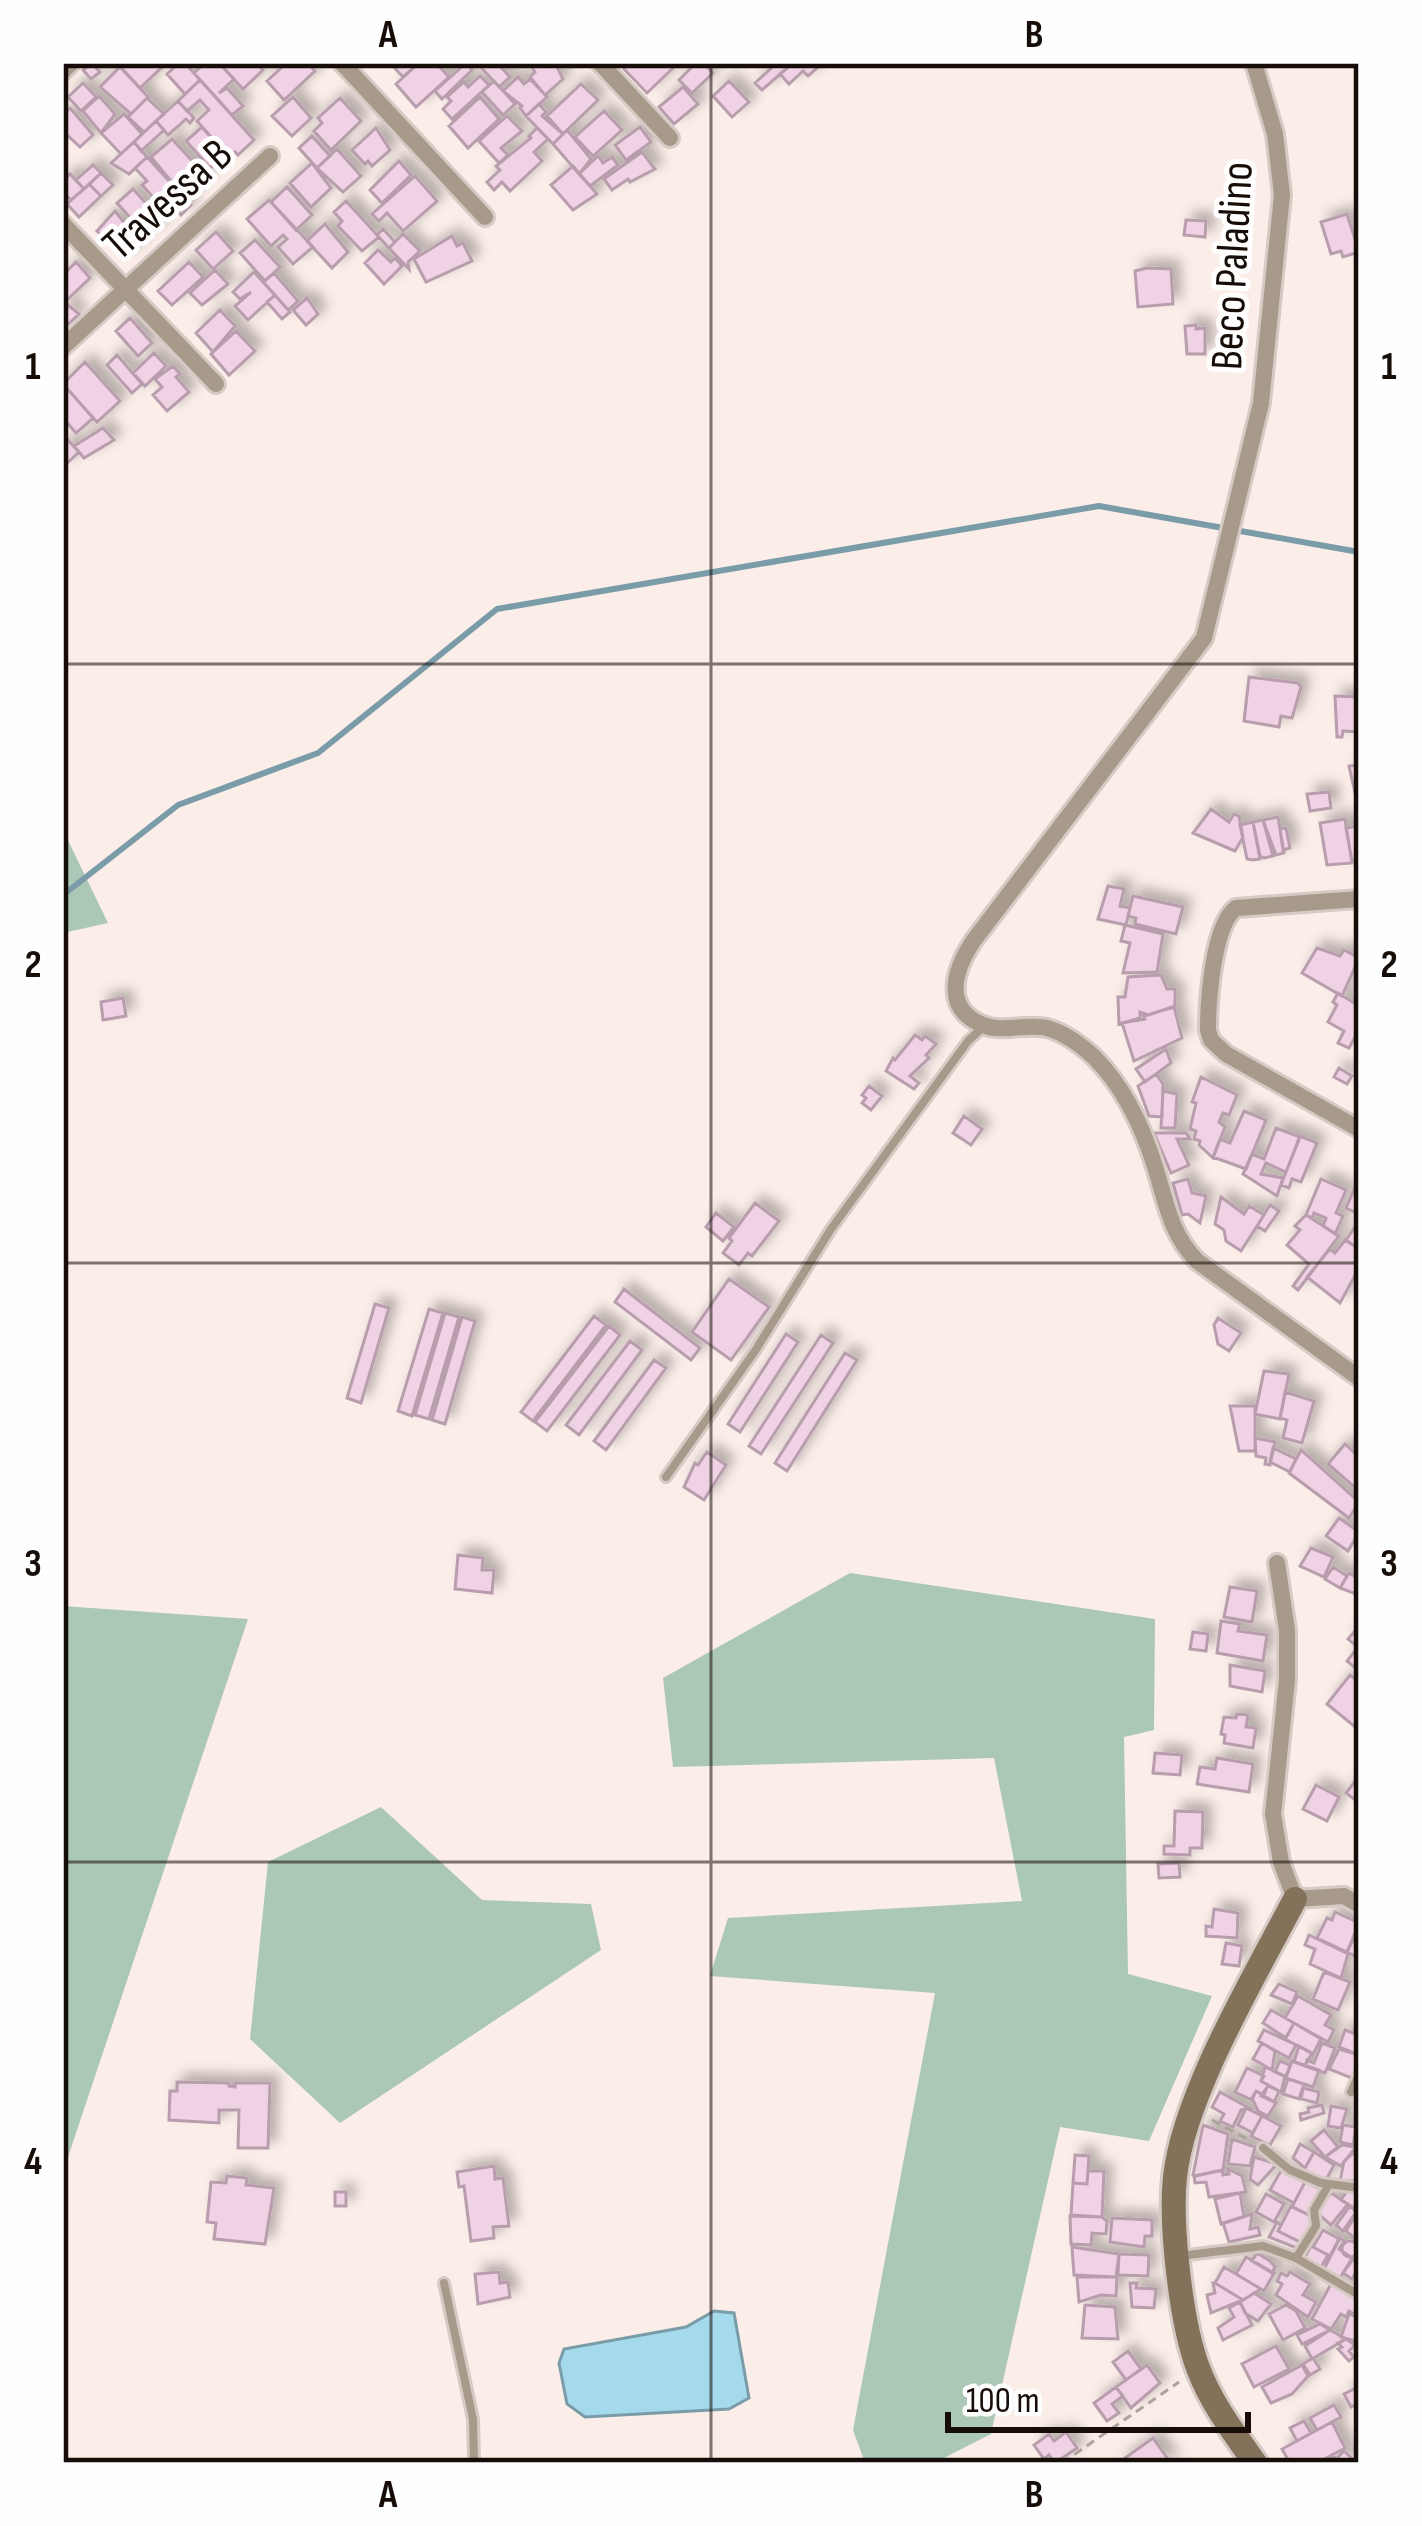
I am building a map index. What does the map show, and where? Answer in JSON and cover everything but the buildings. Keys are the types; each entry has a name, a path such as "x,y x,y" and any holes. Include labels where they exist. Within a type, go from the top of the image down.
{"street":[{"path":"63,71 71,63"},
{"path":"342,63 485,217"},
{"path":"600,63 670,138"},
{"name":"Beco Paladino","path":"984,1026 956,1000 958,963 1204,638 1262,403 1282,195 1275,134 1254,63"},
{"name":"Travessa B","path":"63,347 270,156"},
{"path":"63,224 216,384"},
{"path":"1359,899 1236,908 1225,918 1208,1021 1211,1040 1226,1054 1359,1129"},
{"path":"984,1026 1046,1028 1075,1041 1098,1061 1127,1100 1145,1138 1171,1227 1197,1261 1359,1378"},
{"path":"1255,2463 1215,2405 1191,2346 1178,2256 1175,2177 1193,2110 1294,1898 1281,1862 1273,1814 1287,1663 1277,1563"},
{"path":"1294,1898 1344,1896 1359,1905"}],"lane":[{"path":"666,1477 755,1351 831,1229 968,1041 984,1026"},
{"path":"1351,2092 1359,2074"},
{"path":"1263,2148 1290,2170 1328,2185 1359,2188"},
{"path":"1296,2258 1315,2230 1314,2210 1328,2185"},
{"path":"1178,2256 1263,2246 1296,2258 1359,2294"},
{"path":"444,2283 473,2420 474,2463"}],"path":[{"path":"1193,2110 1263,2148"},
{"path":"1062,2463 1162,2390 1199,2371"}],"green space":[{"path":"63,830 108,923 63,933"},
{"path":"850,1573 1155,1619 1154,1730 1124,1737 1128,1974 1212,1996 1149,2141 1060,2127 991,2434 934,2463 865,2463 853,2430 935,1993 710,1976 728,1918 1022,1901 994,1758 673,1767 663,1678"},
{"path":"63,1606 248,1619 63,2172"},
{"path":"381,1807 482,1900 591,1904 601,1950 340,2123 250,2039 268,1862"}],"water":[{"path":"714,2311 734,2313 749,2398 729,2409 585,2417 567,2404 559,2363 564,2349 686,2327"}],"waterway":[{"path":"63,895 178,805 318,753 497,609 1099,506 1359,552"}]}
